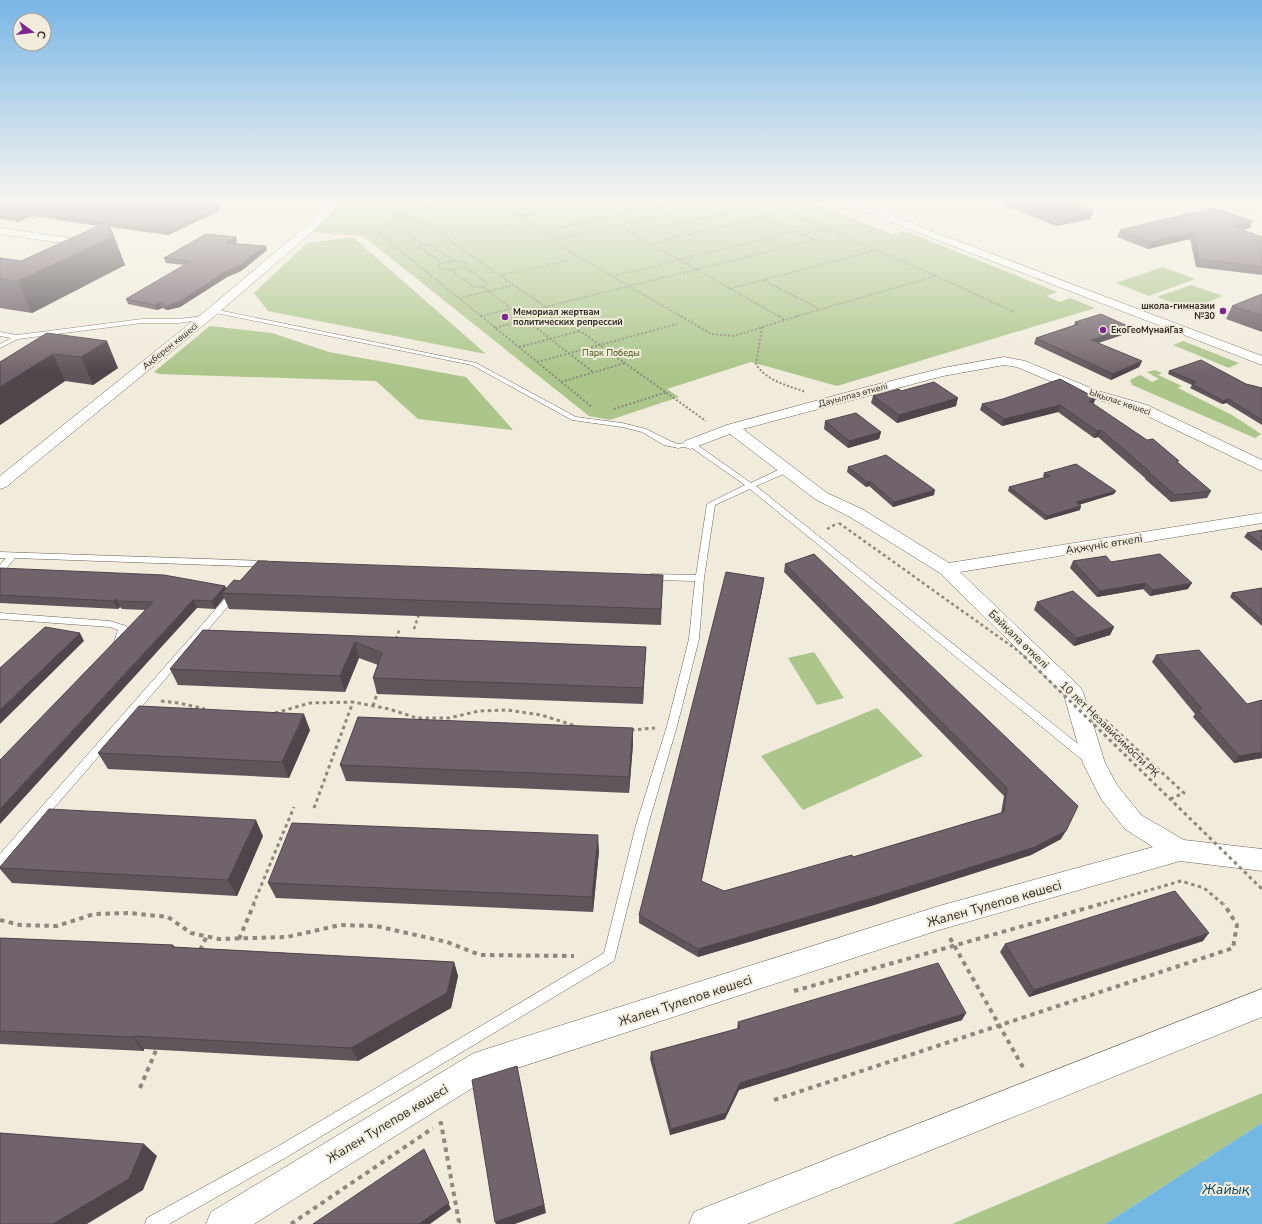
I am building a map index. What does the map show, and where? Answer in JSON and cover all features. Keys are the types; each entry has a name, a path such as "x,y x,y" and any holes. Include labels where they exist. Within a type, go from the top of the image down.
{"street":[{"name":"Ақберен көшесі","path":"0,484 208,315 274,259"},
{"path":"998,259 1262,360"},
{"name":"Дауылпаз өткелі","path":"690,444 726,430 942,372 1004,361 1020,364"},
{"name":"Ықылас көшесі","path":"1020,364 1093,394 1142,408 1262,466"},
{"name":"Байқала өткелі","path":"726,430 821,496 856,513 946,569 1073,692 1094,763 1109,792 1133,822 1180,850 1262,860"},
{"name":"Ақжүніс өткелі","path":"946,569 1262,518"},
{"name":"Жален Тулепов көшесі","path":"223,1224 483,1065 939,918 1180,850"},
{"path":"706,1224 1262,1003"}],"lane":[{"path":"0,334 17,336 142,321 179,321 208,315 474,364 574,419 622,425 644,430 667,443 678,446 690,444 750,485 1094,763"},
{"path":"0,346 17,336"},
{"path":"153,1224 280,1152 609,956 642,825 672,726 694,639 700,578 710,504 785,470"},
{"path":"0,554 276,565"},
{"path":"0,570 14,555"},
{"path":"250,576 261,564"},
{"path":"645,576 700,578"},
{"path":"0,862 240,588"},
{"path":"0,616 110,624 123,628 118,643 107,654"}],"path":[{"path":"411,259 594,409"},
{"path":"437,259 442,263"},
{"path":"478,259 667,392 726,430"},
{"path":"583,259 711,334 734,336 936,276"},
{"path":"613,276 681,259"},
{"path":"517,314 739,259"},
{"path":"728,289 842,259"},
{"path":"898,259 1014,312"},
{"path":"502,275 570,260"},
{"path":"677,260 785,320"},
{"path":"464,267 466,265 465,262 455,261 442,263 438,266 439,268 451,270 464,267 487,283 482,287"},
{"path":"451,270 474,287 482,287 488,291 593,372"},
{"path":"762,280 820,310"},
{"path":"458,298 515,285"},
{"path":"480,316 510,309"},
{"path":"494,328 525,320"},
{"path":"537,362 676,324"},
{"path":"762,327 756,364 757,367 763,373 780,382 831,401"},
{"path":"518,347 580,331"},
{"path":"561,382 625,363"},
{"path":"607,411 667,392"},
{"name":"10 лет Независимости РК","path":"839,523 1017,650 1262,889"},
{"path":"414,629 421,607"},
{"path":"395,642 400,628"},
{"path":"373,706 380,685"},
{"path":"143,699 179,703 211,710"},
{"path":"314,808 353,702"},
{"path":"269,713 310,703 353,702 417,718 449,718 479,711 507,710 541,714 582,727"},
{"path":"1103,718 1184,793 1170,799"},
{"path":"628,730 672,726"},
{"path":"239,939 294,807"},
{"path":"774,1100 1233,948 1237,925 1223,903 1204,888 1181,881 786,994"},
{"path":"0,920 20,925 57,926 94,914 129,913 168,917 191,933 219,939 287,937 340,925 376,926 447,942 480,955 609,956"},
{"path":"939,918 1038,1093"},
{"path":"197,958 207,936"},
{"path":"140,1088 159,1045"},
{"path":"291,1224 441,1123 459,1222 457,1224"}],"green space":[{"path":"290,259 378,259 486,354 268,311 254,293"},
{"name":"Парк Победы","path":"392,259 975,259 1057,292 1046,296 1060,302 1070,298 1095,308 837,386 751,362 667,389 679,397 610,420 589,416"},
{"path":"1163,267 1195,279 1149,296 1116,283"},
{"path":"1191,285 1223,296 1190,309 1157,297"},
{"path":"210,326 272,333 329,352 466,377 513,430 418,419 376,381 159,374 154,372"},
{"path":"1183,341 1239,363 1229,368 1173,345"},
{"path":"1155,370 1162,373 1158,375 1182,386 1178,388 1232,415 1261,434 1255,438 1132,385 1130,380 1140,375 1152,382 1159,379 1147,372"},
{"path":"814,652 844,698 817,705 788,658"},
{"path":"877,708 923,756 803,810 761,756"},
{"path":"1262,1093 1262,1123 1105,1224 952,1224"}],"water":[{"name":"Жайық","path":"1262,1123 1262,1224 1105,1224"}],"building":[{"path":"0,259 21,261 25,259 65,259 18,281 0,279"},
{"path":"174,259 248,259 239,266 225,272 179,302 166,306 160,303 155,305 126,299 191,261"},
{"path":"1200,259 1262,259 1262,267"},
{"path":"1262,294 1262,316 1232,306"},
{"path":"1101,314 1130,327 1091,340 1142,361 1113,374 1036,338 1079,324 1075,322"},
{"path":"47,333 107,341 81,357 53,354 0,387 0,362"},
{"path":"1201,360 1246,384 1262,388 1262,420 1228,399 1223,401 1192,384 1196,382 1169,371"},
{"path":"1060,379 1096,398 1089,401 1147,440 1153,439 1211,491 1175,495 1101,430 1097,431 1060,405 1004,419 982,404 1003,399"},
{"path":"934,382 958,398 899,415 873,396 899,389 901,391"},
{"path":"856,413 881,432 849,441 825,421"},
{"path":"886,455 935,490 894,502 870,481 867,482 848,467"},
{"path":"1076,464 1116,491 1076,502 1081,506 1047,516 1009,487 1050,476 1044,473"},
{"path":"1262,530 1262,545 1247,533"},
{"path":"814,554 1078,806 1066,831 1035,847 876,897 698,949 639,915 726,572 764,578 701,881 724,891 852,855 853,857 1004,812 1007,788 785,564"},
{"path":"1160,554 1192,583 1153,590 1146,583 1100,591 1073,561 1106,556 1111,562"},
{"path":"258,561 663,575 661,609 222,593 234,580 240,581"},
{"path":"0,568 164,575 225,586 212,601 193,600 0,809 0,760 153,602 118,601 115,599 113,601 0,595"},
{"path":"1262,588 1262,620 1232,593"},
{"path":"1073,591 1114,627 1077,638 1037,602"},
{"path":"45,627 80,633 0,710 0,668"},
{"path":"203,630 646,647 643,688 373,678 382,653 355,642 340,676 170,669"},
{"path":"1199,650 1247,704 1262,700 1262,752 1239,756 1198,710 1202,709 1156,655"},
{"path":"139,706 304,714 282,762 98,753"},
{"path":"358,717 633,728 629,777 340,765"},
{"path":"49,809 256,820 228,880 0,868"},
{"path":"292,823 598,835 592,897 268,883"},
{"path":"1175,891 1209,933 1034,990 1005,944"},
{"path":"0,938 173,945 172,947 454,962 447,993 351,1048 132,1036 0,1031"},
{"path":"938,963 966,1013 740,1083 726,1113 671,1129 651,1052 740,1028 738,1022"},
{"path":"517,1066 544,1205 495,1222 472,1080"},
{"path":"0,1133 144,1144 129,1179 53,1224 0,1224"},
{"path":"424,1149 449,1203 419,1224 313,1224"}],"place":[{"name":"школа-гимназии №30","path":"1223,311"},
{"name":"Мемориал жертвам политических репрессий","path":"505,317"},
{"name":"ЕкоГеоМунайГаз","path":"1103,330"}]}
